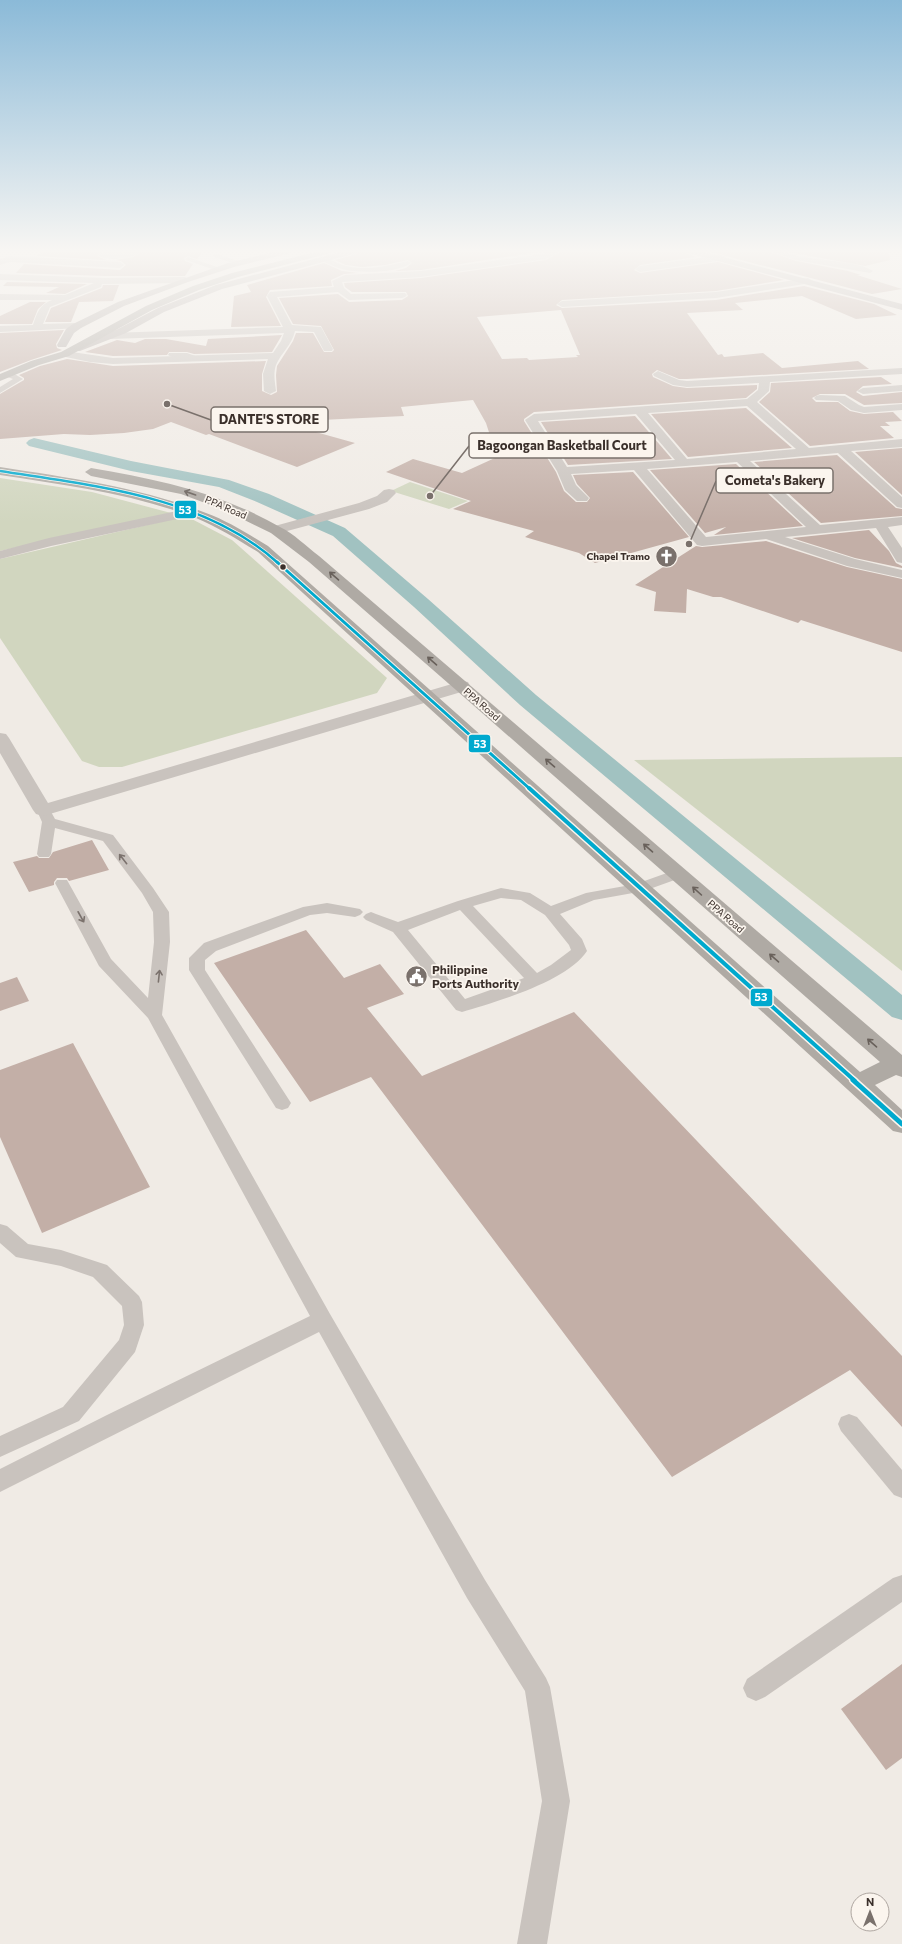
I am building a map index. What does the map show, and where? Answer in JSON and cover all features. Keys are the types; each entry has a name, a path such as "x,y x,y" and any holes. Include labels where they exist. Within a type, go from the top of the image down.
{"highway":[{"path":"4,376 64,349 74,342"},
{"path":"64,349 76,348 89,342"},
{"path":"0,459 52,466"},
{"name":"PPA Road","path":"75,469 121,476 185,491 228,507 276,530 314,559 462,686 900,1066"},
{"name":"PPA Road","path":"0,471 139,496 191,512 246,537 263,549 428,696"},
{"path":"428,696 902,1124"},
{"path":"857,1084 900,1066"}],"main road":[{"path":"64,349 66,342"}],"street":[{"path":"270,391 269,372 276,356 286,342"},
{"path":"324,342 328,349"},
{"path":"64,349 90,359 113,361 276,356"},
{"path":"658,374 677,383 687,384 902,371"},
{"path":"582,498 570,487 563,471 531,420 534,418 750,402 763,391 765,380"},
{"path":"864,391 902,388"},
{"path":"820,398 841,398 855,408 864,410 902,407"},
{"path":"750,402 805,451"},
{"path":"639,410 684,462"},
{"path":"563,471 740,458 902,443"},
{"path":"840,448 902,504"},
{"path":"740,458 817,530"},
{"path":"637,466 702,542 902,521"},
{"path":"276,530 364,506 382,499 389,493"},
{"path":"0,555 49,542 191,512"},
{"path":"880,524 902,559"},
{"path":"764,536 852,563 902,574"},
{"path":"0,738 46,816 462,686"}],"lane":[{"path":"172,355 187,355 197,358"},
{"path":"0,391 19,379 4,376"},
{"path":"44,854 46,816 108,838 148,891 161,912 162,942 154,1015"},
{"path":"550,912 591,896 639,888 678,874"},
{"path":"62,883 105,962 154,1015 323,1320 476,1589 536,1687 556,1801 532,1944"},
{"path":"371,917 398,928 462,1006 535,980 572,960 579,952 576,943 550,912 525,896 514,894 501,893 463,904 398,928"},
{"path":"463,904 535,980"},
{"path":"282,1103 197,970 197,958 210,947 308,910 327,908 355,912"},
{"path":"0,1232 23,1250 61,1258 100,1271 132,1302 134,1325 128,1345 71,1414 0,1448"},
{"path":"0,1481 115,1422 323,1320"},
{"path":"849,1424 902,1487"},
{"path":"756,1688 902,1587"}],"green space":[{"path":"0,478 92,492 171,513 0,551"},
{"path":"410,482 468,501 449,509 391,491"},
{"path":"186,516 232,540 387,678 377,693 122,767 99,767 82,761 0,638 0,559"},
{"path":"902,757 902,971 634,760"}],"building":[{"path":"0,342 57,342 57,348 62,350 31,360 0,372"},
{"path":"112,342 135,343 182,342 206,346 207,342 278,342 272,352 194,354 187,352 169,352 167,355 113,356 85,352"},
{"path":"293,342 318,342 324,352 332,352 334,350 330,342 492,342 502,359 527,358 529,360 578,357 576,355 580,355 574,342 708,342 718,355 722,354 724,357 763,353 782,368 858,361 869,369 687,379 679,379 657,370 652,374 653,377 673,386 687,388 757,385 757,389 746,398 534,412 524,419 556,472 564,491 576,502 587,502 590,498 577,484 573,475 633,472 689,537 595,563 579,553 525,537 534,531 453,509 471,501 386,472 413,459 462,473 497,457 486,423 473,400 401,407 404,416 280,422 355,443 297,467 209,434 206,435 171,422 153,429 124,433 90,435 64,434 0,439 0,394 24,380 24,378 19,375 40,366 67,359 113,366 266,361 262,374 262,391 271,395 277,392 277,366"},
{"path":"881,377 892,384 863,386 856,392 863,396 902,392 902,403 864,405 845,394 820,394 812,398 816,402 838,402 850,411 864,414 893,412 902,421 885,422 890,426 880,426 894,438 810,446 759,402 770,392 771,383"},
{"path":"746,408 792,448 688,457 651,414"},
{"path":"635,416 672,459 568,465 541,422"},
{"path":"902,448 902,495 855,452"},
{"path":"837,455 896,508 902,509 902,516 821,523 754,462"},
{"path":"736,464 803,526 714,535 726,527 705,533 650,470"},
{"path":"869,530 889,551 896,563 902,566 902,568 855,558 792,538"},
{"path":"766,541 847,567 902,579 902,652 801,620 798,623 721,597 713,597 687,589 686,613 654,611 656,592 635,585 696,546 702,547"},
{"path":"92,840 109,870 69,881 67,878 57,878 54,885 29,892 13,862 37,856 39,858 49,858 53,852"},
{"path":"306,930 344,978 380,964 404,994 367,1008 422,1076 574,1012 902,1356 902,1427 850,1370 672,1477 371,1077 310,1102 214,963"},
{"path":"17,977 29,1001 0,1011 0,983"},
{"path":"73,1043 150,1187 42,1233 0,1137 0,1070"},
{"path":"902,1664 902,1758 886,1770 841,1709"}],"waterway":[{"path":"34,443 131,466 223,483 263,498 339,532 421,603 528,700 902,1010"}],"transit line":[{"name":"53","path":"0,471 102,488 170,504 202,516 234,531 263,549 902,1124"}],"place":[{"name":"DANTE'S STORE","path":"167,404"},
{"name":"Bagoongan Basketball Court","path":"430,496"},
{"name":"Cometa's Bakery","path":"689,544"},
{"name":"Chapel Tramo","path":"666,556"},
{"name":"Philippine Ports Authority","path":"417,976"}]}
